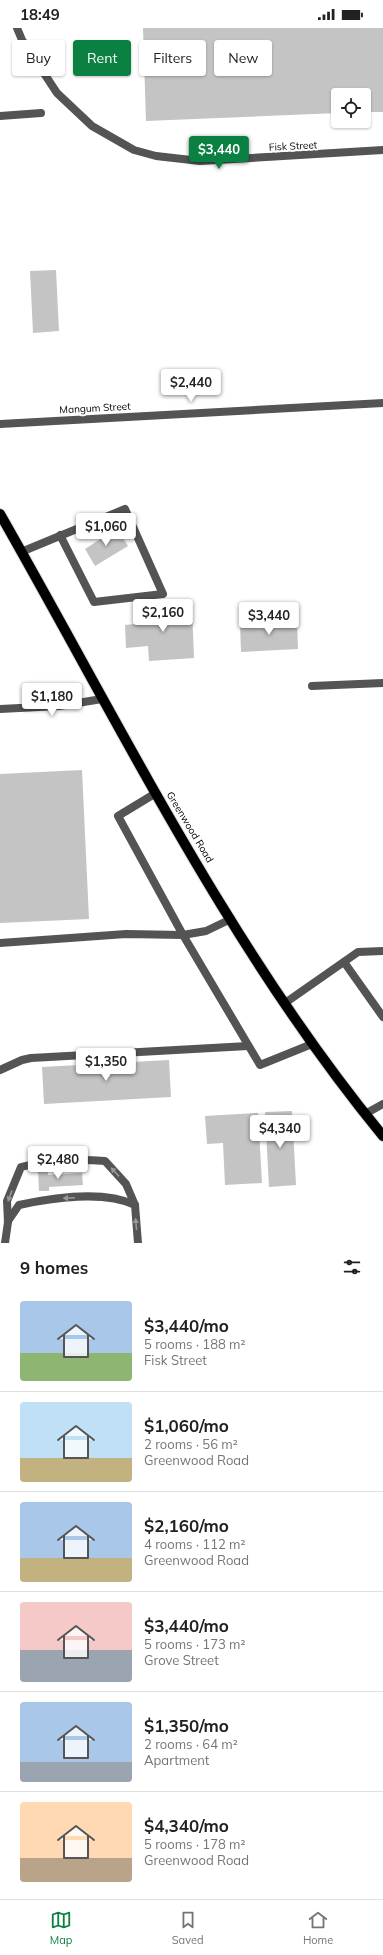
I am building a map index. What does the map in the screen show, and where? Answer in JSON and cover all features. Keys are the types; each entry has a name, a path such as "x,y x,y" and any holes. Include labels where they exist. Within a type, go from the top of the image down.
{"main road":[{"name":"Greenwood Road","path":"0,514 102,699 231,919 312,1044 383,1136"}],"street":[{"name":"Fisk Street","path":"17,28 22,40 56,93 74,111 108,137 134,150 178,160 200,161 383,150"},
{"path":"0,116 40,113"},
{"name":"Mangum Street","path":"0,424 383,403"},
{"path":"21,552 60,535 125,509 163,594 94,602 60,535"},
{"path":"312,686 383,683"},
{"path":"0,709 59,706 102,699"},
{"path":"156,793 118,816 183,935 248,1046 260,1064 312,1044"},
{"path":"0,943 126,934 183,935 206,932 231,919"},
{"path":"285,1003 358,952 383,951"},
{"path":"344,962 383,1017"},
{"path":"0,1070 22,1060 31,1058 248,1046"},
{"path":"365,1114 383,1104"},
{"path":"6,1243 8,1222 7,1201 21,1167 38,1163 83,1160 105,1161 126,1184 135,1205 138,1243"},
{"path":"8,1222 19,1205 45,1199 123,1199 135,1205"}],"building":[{"path":"143,28 383,28 383,112 371,112 371,88 331,88 331,113 146,121 145,76 206,76 206,40 143,40"},
{"path":"56,270 59,331 33,333 30,271"},
{"path":"117,528 128,546 95,566 85,549"},
{"path":"192,607 194,658 149,661 148,646 126,648 125,625 135,624 134,610"},
{"path":"297,620 298,649 241,652 240,623"},
{"path":"82,770 89,919 0,923 0,774"},
{"path":"169,1060 171,1097 44,1104 42,1067"},
{"path":"292,1111 296,1185 269,1187 265,1112"},
{"path":"258,1113 262,1183 225,1185 223,1143 207,1144 205,1116"},
{"path":"48,1171 48,1175 82,1173 83,1185 49,1187 49,1191 39,1191 38,1172"}]}
